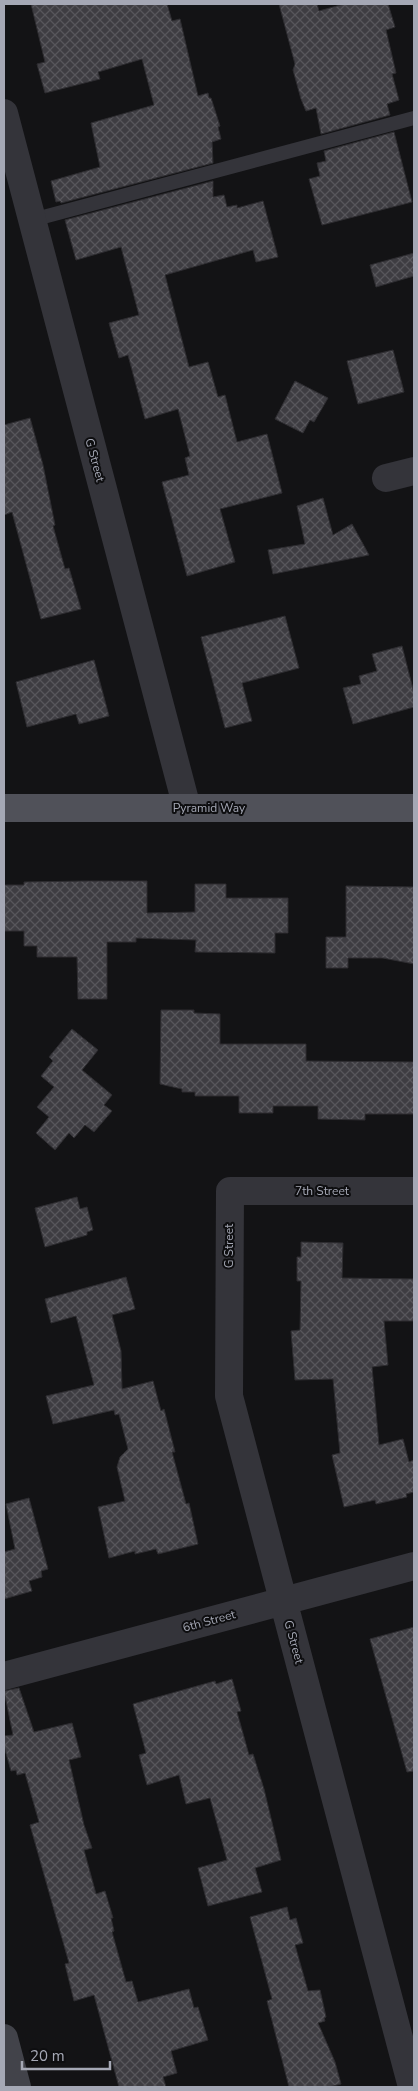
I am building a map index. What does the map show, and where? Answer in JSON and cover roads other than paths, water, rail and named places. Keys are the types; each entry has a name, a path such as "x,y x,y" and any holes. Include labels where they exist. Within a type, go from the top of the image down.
{"main road":[{"name":"Pyramid Way","path":"4,808 414,808"},
{"path":"4,2038 17,2087"}],"street":[{"name":"G Street","path":"4,113 187,808"},
{"path":"386,478 414,471"},
{"name":"G Street","path":"230,1190 229,1396 283,1601 407,2039 412,2087"},
{"name":"7th Street","path":"230,1190 414,1191"},
{"name":"6th Street","path":"4,1676 414,1566"}],"lane":[{"path":"32,220 414,118"}]}
